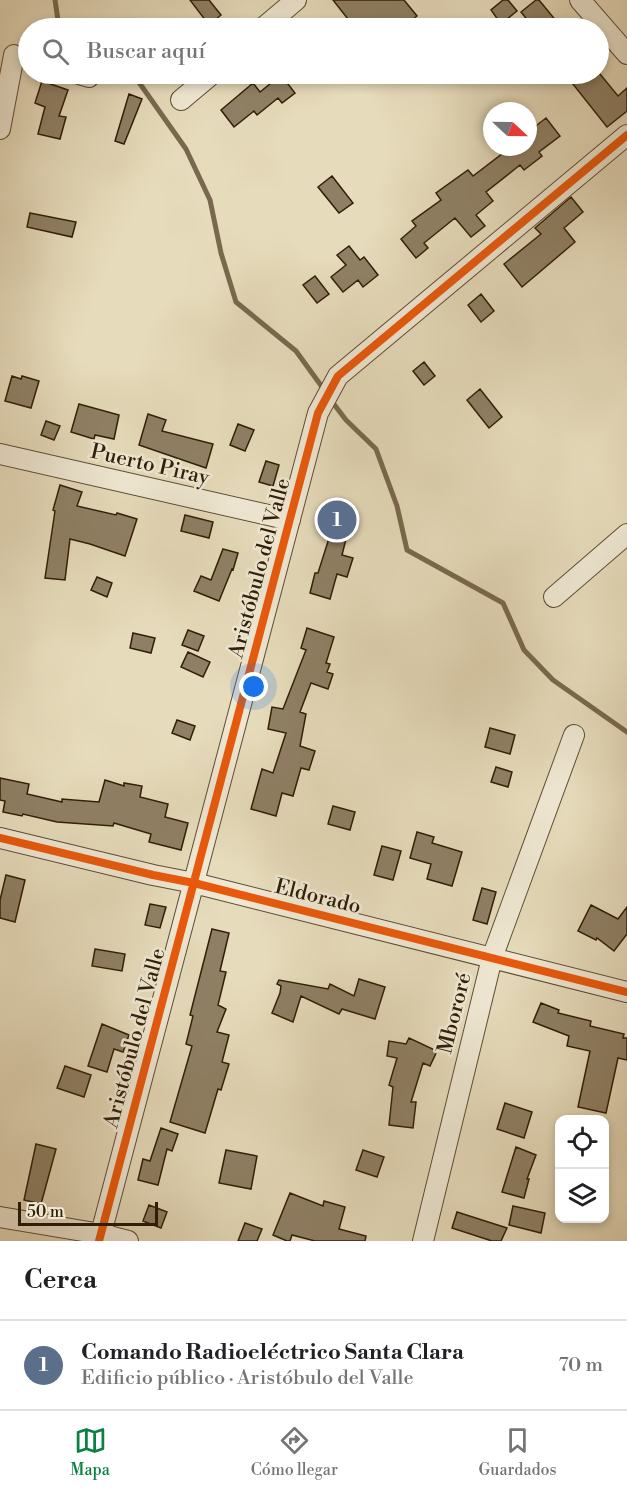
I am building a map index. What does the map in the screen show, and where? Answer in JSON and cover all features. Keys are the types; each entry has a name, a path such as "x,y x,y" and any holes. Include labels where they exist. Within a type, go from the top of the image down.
{"street":[{"path":"275,18 296,0"},
{"path":"580,0 596,18"},
{"path":"609,33 627,54"},
{"path":"0,129 14,55"},
{"path":"181,100 200,84"},
{"name":"Aristóbulo del Valle","path":"100,1238 318,413 338,376 627,135"},
{"name":"Puerto Piray","path":"0,454 290,520"},
{"path":"554,597 627,534"},
{"name":"Mbororé","path":"423,1241 492,958 574,735"},
{"name":"Eldorado","path":"0,838 142,873 194,883 627,992"},
{"path":"0,1217 100,1238 128,1241"}],"building":[{"path":"190,0 209,0 221,15 217,18 204,18"},
{"path":"333,0 404,0 417,16 414,18 347,18"},
{"path":"503,0 508,0 517,11 508,18 497,18 491,10"},
{"path":"539,0 554,18 526,18 521,12"},
{"path":"41,84 51,84 68,90 59,116 66,117 60,139 38,134 45,107 35,103"},
{"path":"252,84 260,92 270,84 288,84 295,93 282,103 278,98 257,115 254,111 234,127 221,110"},
{"path":"573,84 608,84 618,96 627,88 627,111 607,127"},
{"path":"129,94 142,99 124,144 115,141"},
{"path":"546,118 560,136 539,152 542,156 524,170 520,165 486,192 493,201 476,215 485,226 471,237 455,218 424,243 428,248 416,258 401,239 416,226 412,221 441,200 436,193 468,170 473,176 499,156 537,156 537,125"},
{"path":"332,176 353,203 339,213 318,187"},
{"path":"571,197 583,212 564,228 575,242 522,287 504,264 541,234 535,228"},
{"path":"30,213 76,222 72,237 27,227"},
{"path":"349,246 360,260 364,257 378,275 363,287 358,280 343,292 331,277 346,265 337,255"},
{"path":"315,276 329,294 317,303 303,285"},
{"path":"481,294 494,311 481,322 468,305"},
{"path":"424,362 435,376 424,385 413,371"},
{"path":"12,376 21,379 22,376 39,381 31,408 5,401"},
{"path":"480,389 502,417 489,428 467,400"},
{"path":"79,404 119,415 114,439 95,435 94,439 71,432"},
{"path":"148,414 166,420 162,431 213,444 206,468 139,445"},
{"path":"46,421 60,426 54,440 41,435"},
{"path":"238,424 254,430 245,451 230,445"},
{"path":"266,461 279,465 273,486 259,482"},
{"path":"60,485 82,492 77,506 137,519 125,556 70,539 65,580 45,578 55,511 53,510"},
{"path":"331,505 353,511 342,555 353,558 347,577 337,574 330,599 310,593 331,532 324,530"},
{"path":"185,515 213,522 209,538 181,531"},
{"path":"223,549 238,553 219,601 194,591 201,576 211,580"},
{"path":"97,577 112,583 107,597 91,590"},
{"path":"307,628 334,637 326,663 330,664 327,672 333,674 328,689 311,683 300,712 306,714 300,746 315,751 309,770 301,768 293,796 282,793 276,816 251,809 262,769 273,773 286,733 268,729 272,707 283,709 306,650 301,648"},
{"path":"188,630 204,636 198,651 182,645"},
{"path":"133,633 155,638 151,653 130,648"},
{"path":"188,652 210,662 203,677 181,667"},
{"path":"177,720 195,726 190,740 172,733"},
{"path":"490,728 515,735 510,754 485,747"},
{"path":"496,767 512,772 508,787 491,782"},
{"path":"0,778 29,784 27,794 62,802 62,799 99,802 105,780 124,786 124,783 142,786 140,797 168,804 165,817 188,823 181,850 149,842 151,834 114,823 113,826 57,822 3,812 5,801 0,800"},
{"path":"333,806 355,812 350,830 328,824"},
{"path":"417,832 434,837 432,843 462,852 452,886 427,879 431,864 410,858"},
{"path":"382,846 401,851 393,880 374,875"},
{"path":"6,875 25,880 15,922 0,918 0,900"},
{"path":"482,888 496,892 487,924 473,920"},
{"path":"150,904 166,907 160,928 145,925"},
{"path":"591,905 618,919 627,907 627,934 614,951 597,938 596,940 578,931"},
{"path":"212,929 229,933 220,971 226,972 218,1005 226,1009 217,1032 229,1035 222,1062 229,1064 221,1090 218,1089 205,1133 170,1122 192,1046 186,1044 193,1016 190,1015"},
{"path":"95,949 125,954 122,971 92,966"},
{"path":"359,979 385,987 375,1019 342,1009 339,1014 301,996 293,1022 272,1013 280,993 281,986 277,984 279,980 328,989 330,984 354,996"},
{"path":"541,1003 559,1010 558,1013 591,1021 590,1026 624,1034 623,1038 627,1038 627,1060 618,1058 606,1113 578,1107 590,1051 567,1046 569,1036 533,1022"},
{"path":"102,1024 129,1035 123,1052 114,1049 107,1072 88,1066"},
{"path":"409,1038 437,1051 430,1066 423,1063 411,1102 416,1102 413,1128 389,1125 393,1087 389,1085 397,1058 387,1056 389,1041 406,1044"},
{"path":"65,1066 91,1075 84,1097 57,1088"},
{"path":"505,1103 532,1112 524,1138 497,1129"},
{"path":"161,1128 178,1134 172,1151 167,1149 158,1185 138,1180 143,1159 150,1161"},
{"path":"36,1144 56,1149 41,1204 24,1200"},
{"path":"516,1147 536,1155 527,1179 529,1179 524,1198 502,1192"},
{"path":"226,1150 257,1156 251,1189 219,1183"},
{"path":"363,1150 384,1157 377,1177 356,1170"},
{"path":"290,1193 323,1206 324,1201 345,1207 339,1229 366,1236 365,1241 315,1241 292,1235 290,1241 287,1241 273,1235"},
{"path":"149,1205 167,1212 161,1228 143,1221"},
{"path":"513,1206 545,1213 541,1233 509,1225"},
{"path":"457,1212 507,1228 501,1241 492,1241 452,1228"},
{"path":"245,1223 262,1229 257,1241 238,1241"}],"waterway":[{"path":"55,0 58,18"},
{"path":"140,84 186,149 210,200 221,253 236,302 296,351 325,391"},
{"path":"330,399 346,420 376,449 397,506 407,550 503,603 524,650 553,680 627,732"}],"cycle path":[{"path":"99,1241 318,413 338,376 627,135"},
{"path":"0,838 194,883 627,992"}],"place":[{"name":"Comando Radioeléctrico Santa Clara","path":"337,520"}]}
